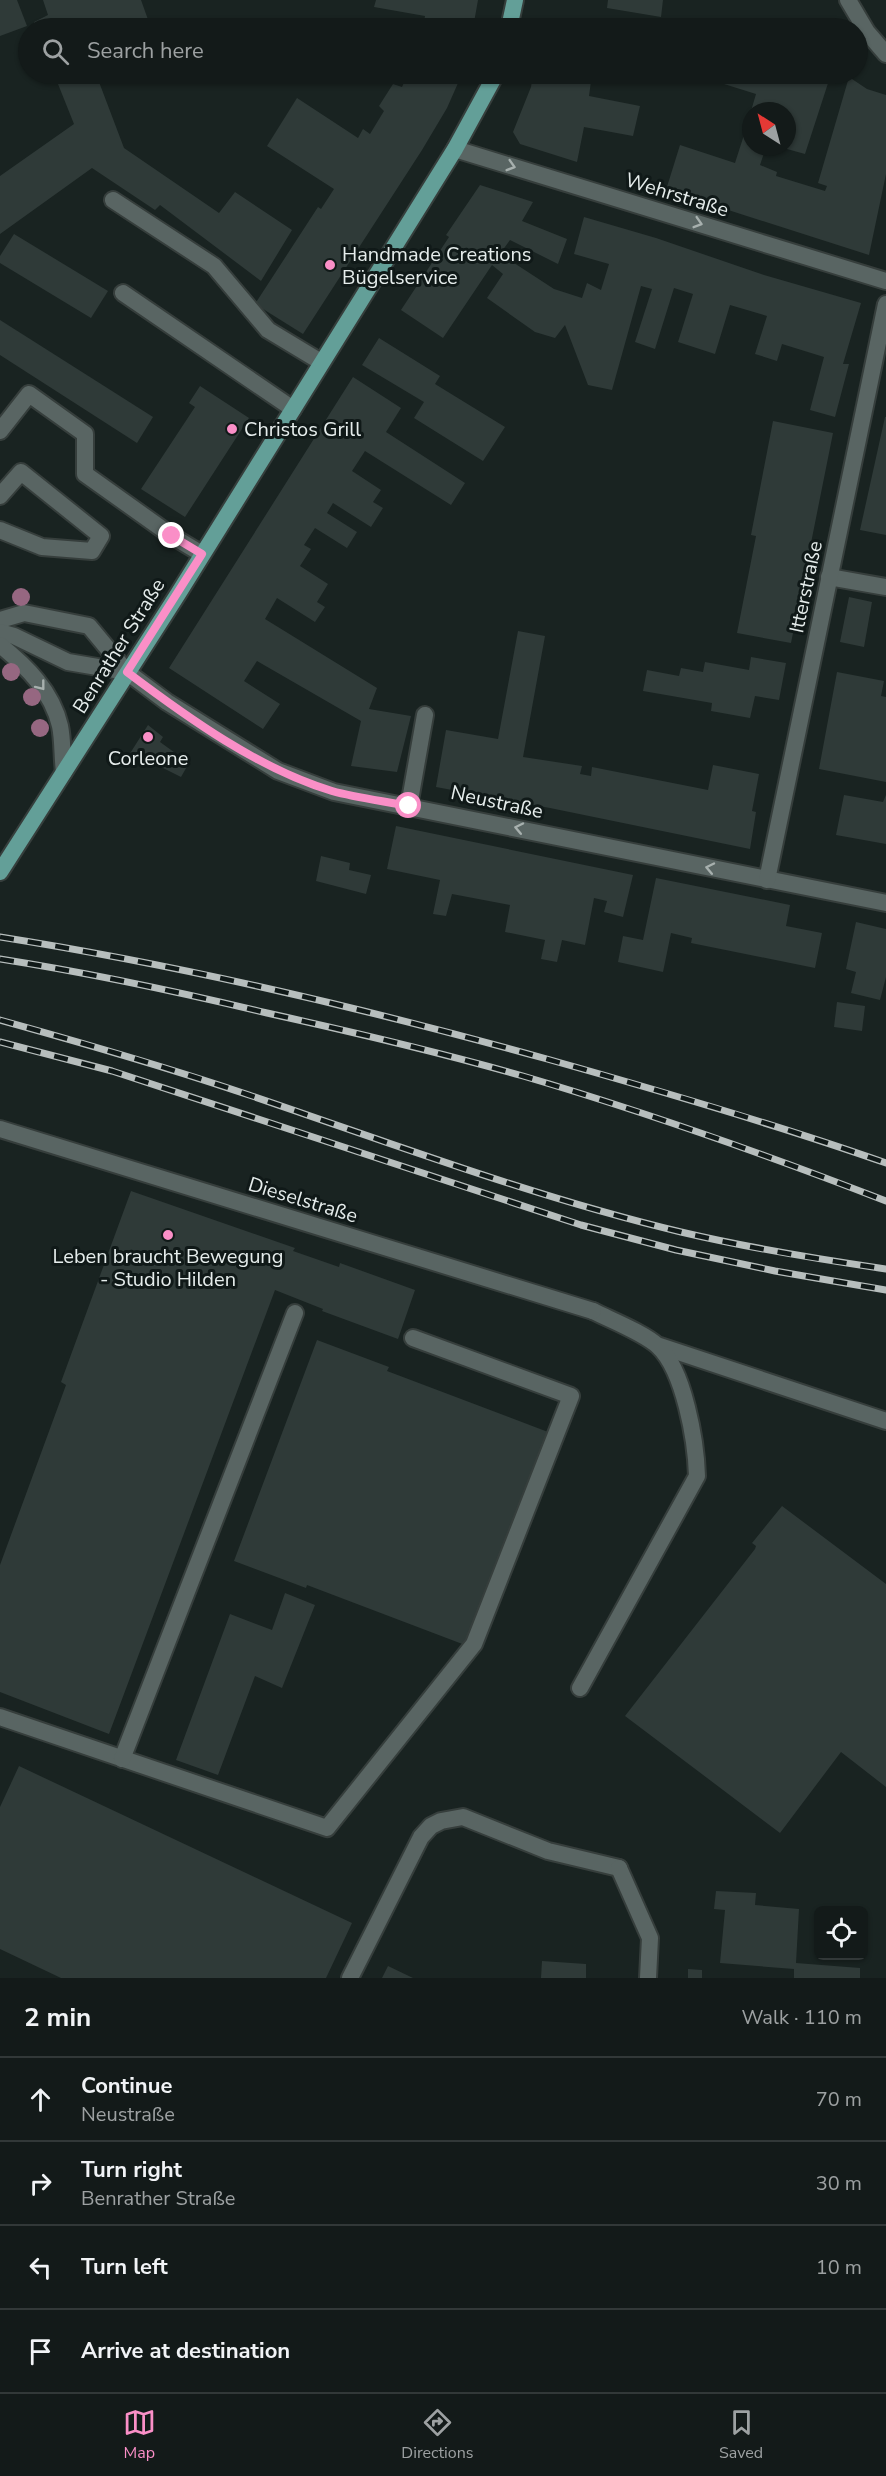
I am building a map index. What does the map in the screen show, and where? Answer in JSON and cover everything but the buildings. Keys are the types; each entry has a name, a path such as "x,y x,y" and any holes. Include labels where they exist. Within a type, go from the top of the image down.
{"main road":[{"path":"511,18 515,0"},
{"name":"Benrather Straße","path":"0,872 455,149 491,84"}],"street":[{"path":"849,0 859,18"},
{"path":"868,33 886,54"},
{"name":"Wehrstraße","path":"455,149 886,281"},
{"path":"113,200 214,266 268,330 321,362"},
{"path":"123,293 293,409"},
{"name":"Itterstraße","path":"767,880 886,306"},
{"path":"0,431 29,394 85,434 85,474 172,536 202,554"},
{"path":"0,496 21,472 101,536 92,551 42,548 1,525"},
{"path":"829,577 886,587"},
{"path":"0,620 24,613 89,626 127,672"},
{"path":"0,632 14,636 68,662 127,672"},
{"path":"0,645 19,661 48,695 60,725 64,772"},
{"name":"Neustraße","path":"127,672 183,713 278,771 334,792 886,903"},
{"path":"409,806 425,715"},
{"name":"Dieselstraße","path":"0,1129 593,1311 656,1344 886,1421"},
{"path":"122,1759 295,1313"},
{"path":"0,1717 327,1828 474,1644 571,1396 413,1338"},
{"path":"580,1688 698,1476 696,1452 681,1387 671,1360 656,1344"},
{"path":"350,1978 421,1837 431,1826 441,1821 463,1817 548,1851 619,1868 650,1938 648,1978"}],"railway":[{"path":"0,937 207,975 412,1023 675,1096 886,1163"},
{"path":"0,959 201,998 491,1067 661,1119 886,1201"},
{"path":"0,1020 187,1075 571,1203 732,1243 886,1269"},
{"path":"0,1042 112,1071 581,1225 676,1250 775,1271 886,1290"}],"place":[{"name":"Handmade Creations Bügelservice","path":"330,265"},
{"name":"Christos Grill","path":"232,429"},
{"name":"Corleone","path":"148,737"},
{"name":"Leben braucht Bewegung - Studio Hilden","path":"168,1235"}],"route":[{"path":"172,536 202,554 127,672 166,702 278,771 334,792 409,806"}]}
